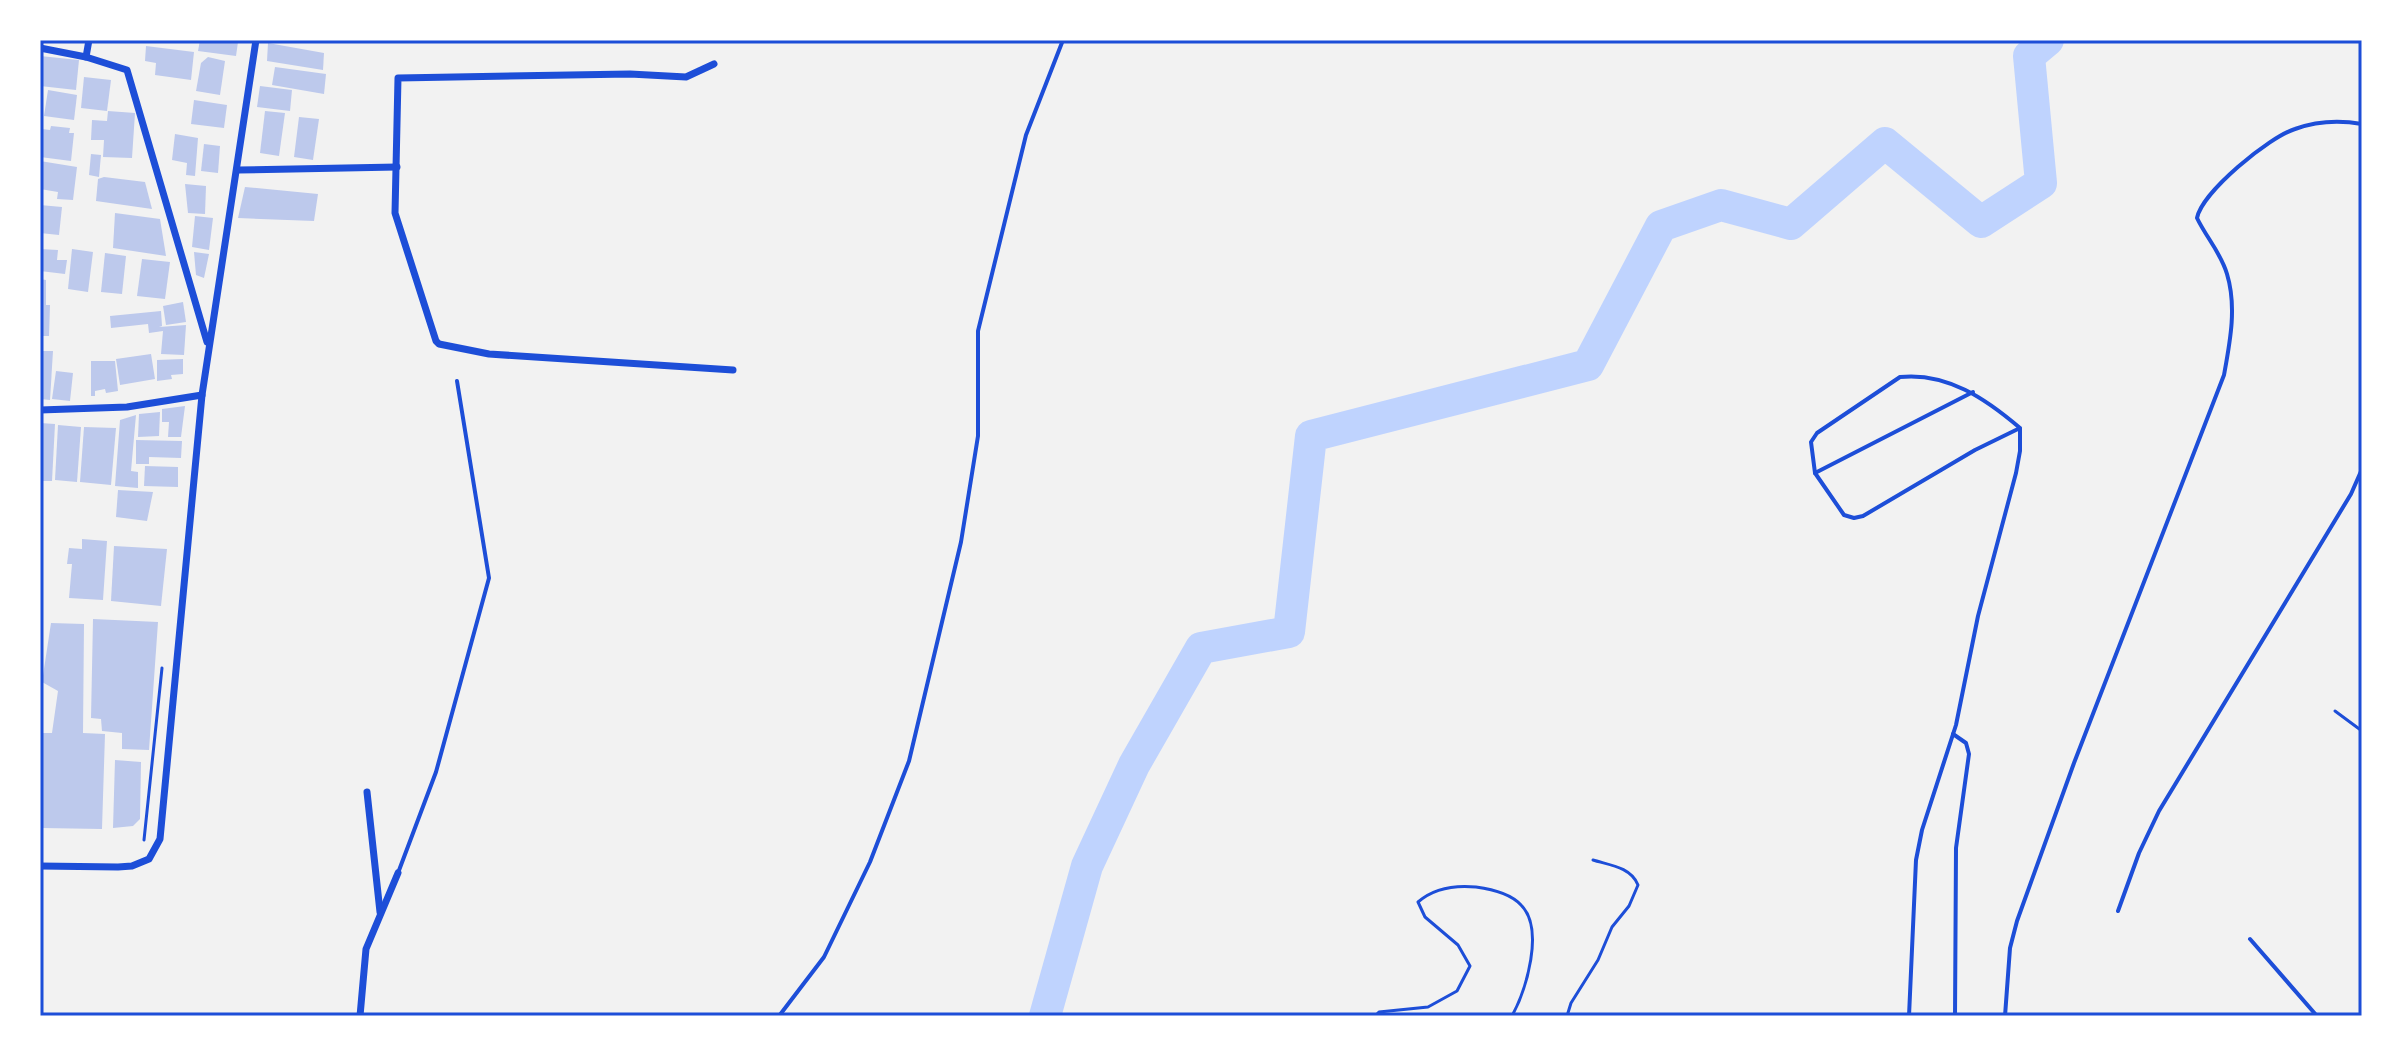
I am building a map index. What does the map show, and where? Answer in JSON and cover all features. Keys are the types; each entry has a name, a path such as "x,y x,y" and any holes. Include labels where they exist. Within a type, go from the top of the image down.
{"street":[{"path":"86,57 89,40"},
{"path":"40,866 132,866 149,859 160,839 208,345 238,170 256,40"},
{"path":"40,48 121,66 129,73 208,345"},
{"path":"714,64 686,77 630,74 398,78 395,213 437,343 489,354 733,370"},
{"path":"238,170 397,167"},
{"path":"40,410 127,407 202,395"},
{"path":"367,792 380,914"},
{"path":"360,1016 366,949 398,873"}],"lane":[{"path":"779,1016 824,957 870,862 909,761 961,542 978,436 978,331 1026,135 1063,40"},
{"path":"2005,1016 2010,948 2017,921 2074,763 2224,375 2233,330 2228,275 2197,218 2198,209 2206,197 2261,148 2293,129 2339,120 2362,124"},
{"path":"1916,376 1973,392 2020,428 1994,439 1863,516 1854,518 1844,515 1815,473 1811,442 1817,433 1900,377 1916,376"},
{"path":"398,873 436,772 489,578 457,381"},
{"path":"1815,473 1973,392"},
{"path":"1909,1016 1916,860 1922,830 1953,734 1978,616 2016,473 2020,428"},
{"path":"2118,911 2139,853 2159,811 2351,494 2362,469"},
{"path":"1953,734 1966,743 1969,754 1956,848 1955,1016"},
{"path":"2250,939 2317,1016"}],"path":[{"path":"2335,711 2362,731"},
{"path":"1567,1016 1612,927 1629,906 1638,885 1634,876 1625,870 1593,860"},
{"path":"1375,1016 1379,1012 1428,1007 1457,991 1470,966 1458,945 1425,917 1418,902 1427,894 1442,889 1468,886 1510,896 1523,906 1532,932 1525,991 1512,1016"}],"building":[{"path":"200,40 238,42 236,56 198,51"},
{"path":"268,43 324,53 323,70 267,61"},
{"path":"146,46 194,52 191,80 155,75 156,63 145,61"},
{"path":"40,56 79,60 76,90 40,86"},
{"path":"208,57 225,61 220,95 196,91 201,63"},
{"path":"275,67 326,74 324,94 272,85"},
{"path":"84,77 111,80 107,111 81,108"},
{"path":"260,86 292,90 290,111 257,107"},
{"path":"48,90 77,95 74,120 44,116"},
{"path":"194,100 227,105 224,128 191,124"},
{"path":"108,111 135,113 132,158 103,157 104,140 91,140 92,120 107,121"},
{"path":"265,111 285,113 279,156 260,153"},
{"path":"299,117 319,119 313,160 294,157"},
{"path":"51,126 70,128 69,133 74,133 71,161 40,157 42,129 50,130"},
{"path":"175,134 198,138 195,176 186,175 187,163 172,160"},
{"path":"204,144 220,146 218,173 201,171"},
{"path":"91,154 101,155 99,177 89,175"},
{"path":"40,161 77,167 73,200 57,199 58,192 40,189"},
{"path":"98,179 145,182 152,209 96,201"},
{"path":"185,184 206,186 205,214 188,213"},
{"path":"245,187 318,194 314,221 238,218"},
{"path":"40,205 62,207 59,235 40,233"},
{"path":"115,213 160,219 166,256 113,248"},
{"path":"195,216 213,218 209,250 192,247"},
{"path":"40,249 58,250 57,260 67,260 65,274 40,271"},
{"path":"72,249 93,252 88,292 68,289"},
{"path":"194,252 209,254 204,278 196,275"},
{"path":"105,253 126,256 122,294 101,292"},
{"path":"142,259 170,262 165,299 137,296"},
{"path":"40,279 46,280 46,305 50,305 49,336 40,336"},
{"path":"183,302 186,322 166,325 163,306"},
{"path":"161,311 162,326 159,327 186,325 184,355 161,354 163,331 149,333 148,324 111,328 110,316"},
{"path":"40,351 53,351 50,400 40,399"},
{"path":"151,354 155,379 120,385 116,359"},
{"path":"183,359 183,374 157,381 157,360"},
{"path":"91,361 115,361 118,391 106,393 105,389 95,391 95,396 91,396"},
{"path":"56,371 73,373 70,401 52,399"},
{"path":"185,406 181,437 168,437 169,422 162,422 162,409"},
{"path":"160,412 159,436 138,437 139,414"},
{"path":"136,415 131,471 138,472 138,488 115,486 120,420"},
{"path":"40,423 55,424 52,481 40,481"},
{"path":"58,425 81,427 77,482 55,480"},
{"path":"84,427 116,428 111,485 80,482"},
{"path":"136,440 182,441 181,458 149,457 149,464 136,464"},
{"path":"145,466 178,467 178,487 144,486"},
{"path":"118,490 153,492 147,521 116,517"},
{"path":"82,539 107,541 103,600 69,598 72,564 67,564 69,548 82,549"},
{"path":"114,546 167,549 161,606 111,601"},
{"path":"93,619 158,622 149,750 122,749 122,733 102,731 101,719 91,718"},
{"path":"51,623 84,624 83,733 105,734 102,829 42,828 40,733 52,733 58,691 42,682"},
{"path":"115,760 141,762 140,819 133,826 113,828"}],"waterway":[{"path":"1045,1016 1087,866 1134,765 1201,648 1289,632 1311,436 1588,365 1661,226 1721,205 1791,224 1885,143 1981,222 2041,183 2029,56 2048,40"}]}
